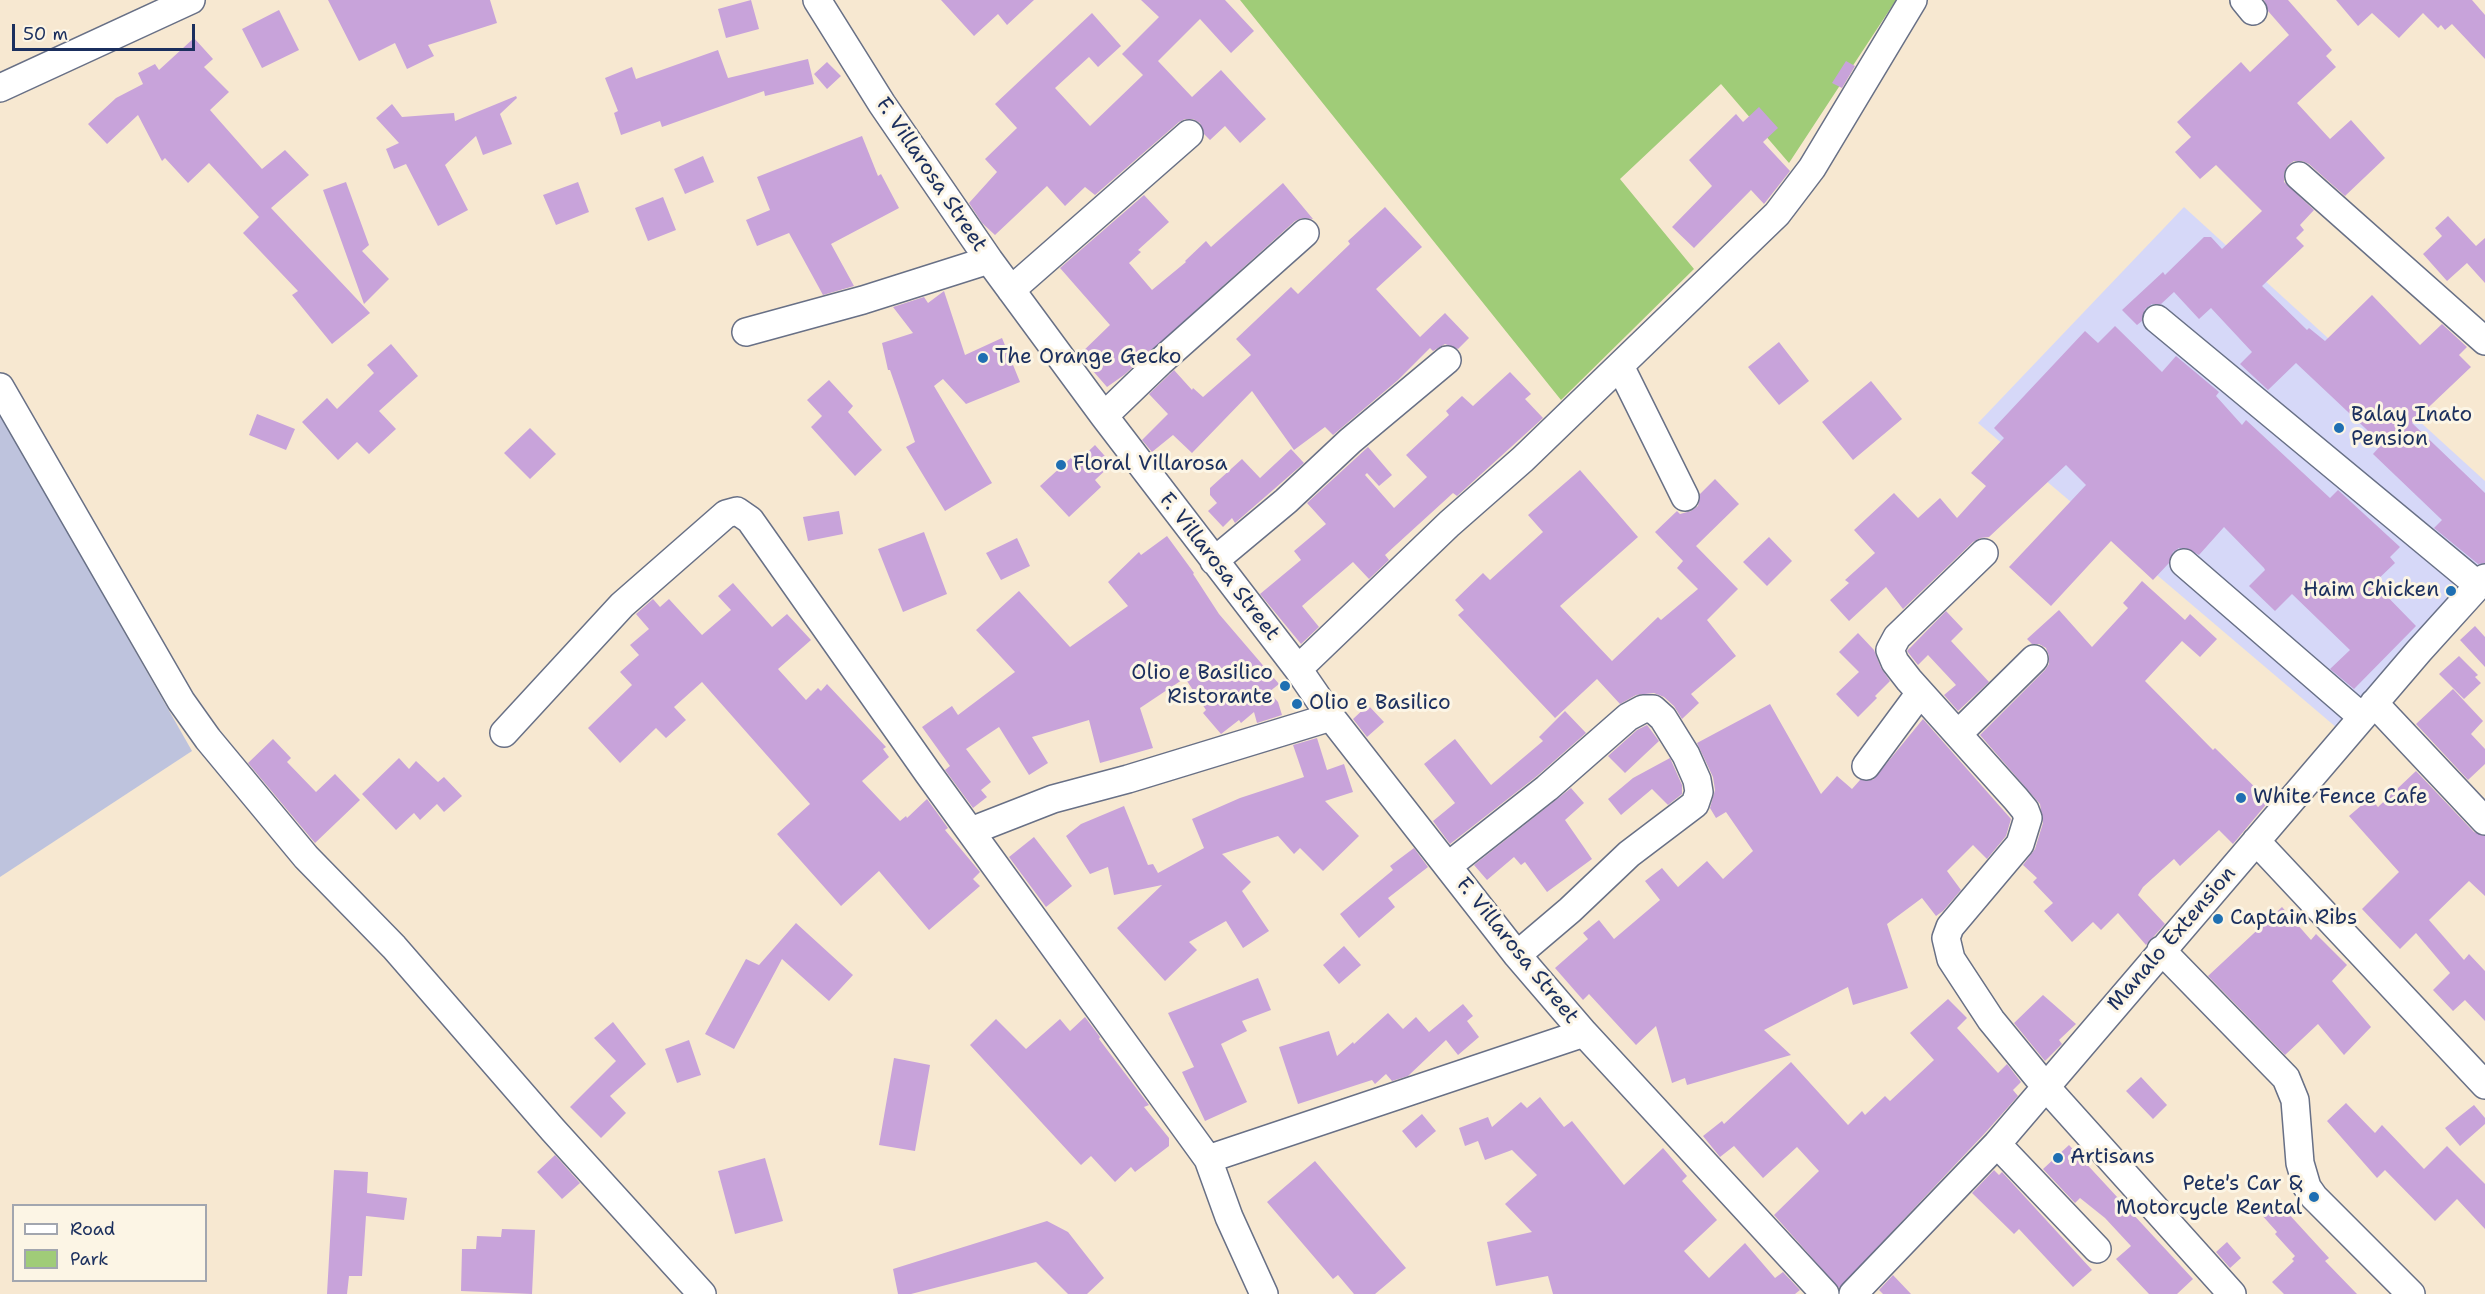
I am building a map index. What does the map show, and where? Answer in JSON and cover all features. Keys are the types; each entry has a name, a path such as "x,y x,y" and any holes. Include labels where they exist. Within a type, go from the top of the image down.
{"street":[{"path":"0,88 191,0"},
{"name":"F. Villarosa Street","path":"816,0 882,104 989,260 1104,416 1298,669 1331,717 1516,955 1584,1033 1825,1294"},
{"path":"1298,669 1449,524 1523,459 1777,214 1812,168 1913,0"},
{"path":"1011,290 1189,134"},
{"path":"2299,176 2485,341"},
{"path":"1104,416 1160,362 1305,233"},
{"path":"746,332 863,300 989,260"},
{"path":"2157,319 2482,582"},
{"path":"1214,561 1286,501 1350,441 1447,360"},
{"path":"1620,366 1685,497"},
{"path":"0,387 181,701 208,739 306,857 394,947 553,1130 702,1294"},
{"path":"504,733 622,606 726,514 737,511 750,520 1208,1159 1229,1217 1264,1294"},
{"path":"1984,553 1892,644 1890,650 1894,662 1959,733 2025,810 2028,818 2020,844 1950,927 1946,938 1951,959 1991,1020 2045,1086 2232,1294"},
{"path":"2184,563 2368,710 2485,821"},
{"name":"Manalo Extension","path":"1853,1294 1997,1144 2368,710 2482,582"},
{"path":"1959,733 2034,659"},
{"path":"1866,766 1920,693"},
{"path":"1448,866 1547,788 1628,717 1643,709 1653,709 1663,718 1686,755 1697,780 1699,792 1695,804 1629,854 1570,910 1516,955"},
{"path":"971,831 1053,799 1128,779 1331,717"},
{"path":"2256,841 2485,1085"},
{"path":"2162,950 2286,1078 2295,1100 2300,1163 2307,1187 2314,1197 2411,1294"},
{"path":"1208,1159 1584,1033"},
{"path":"1997,1144 2097,1249"}],"shaded area":[{"path":"2184,207 2485,481 2485,569 2337,728 1978,423"},
{"path":"0,414 192,751 0,877"}],"green space":[{"path":"1240,0 1896,0 1789,163 1721,84 1620,179 1694,269 1561,400"}],"building":[{"path":"328,0 490,0 497,23 428,45 434,56 407,69 395,43 359,61"},
{"path":"751,0 759,29 726,38 718,9"},
{"path":"941,0 1034,0 1007,25 998,14 974,36"},
{"path":"1141,0 1225,0 1254,31 1231,53 1200,19 1158,61 1192,97 1221,70 1266,119 1240,143 1225,126 1210,140 1204,134 1200,123 1193,119 1185,119 1095,195 1085,187 1065,206 1047,186 995,235 982,223 969,203 997,172 985,159 1017,128 995,104 1092,13 1121,46 1098,67 1089,57 1055,88 1090,126 1143,75 1122,54 1159,17"},
{"path":"2264,0 2288,0 2332,50 2326,56 2336,67 2297,103 2330,139 2351,120 2385,158 2345,196 2309,164 2294,161 2288,165 2284,173 2284,182 2314,210 2300,225 2304,230 2296,238 2304,246 2262,286 2307,330 2309,328 2325,341 2372,295 2420,345 2442,324 2467,347 2459,355 2471,367 2412,423 2485,493 2485,563 2478,564 2434,528 2442,520 2373,454 2382,444 2296,363 2268,390 2240,364 2252,352 2211,308 2199,319 2174,292 2161,304 2152,304 2145,309 2142,321 2137,325 2122,310 2163,272 2165,275 2204,237 2211,237 2222,249 2262,211 2216,165 2200,179 2175,152 2191,137 2177,122 2241,62 2250,72 2289,35 2268,11"},
{"path":"2336,0 2472,0 2485,15 2485,59 2452,24 2445,30 2441,25 2438,28 2423,13 2399,38 2372,13 2358,26"},
{"path":"279,10 299,50 262,68 242,29"},
{"path":"194,38 213,59 204,67 229,92 210,110 262,169 285,150 309,175 271,208 370,313 332,344 292,295 298,291 243,233 259,217 209,163 188,183 165,158 162,161 138,115 107,144 88,124 116,98 143,84 138,73 155,64 159,70"},
{"path":"718,50 728,78 808,59 814,84 765,96 764,91 662,127 660,121 621,135 614,113 618,111 605,78 632,67 636,79"},
{"path":"1846,61 1855,66 1842,88 1832,83"},
{"path":"827,62 841,76 827,89 814,74"},
{"path":"516,96 517,98 500,114 512,144 483,155 476,136 445,165 468,210 438,226 406,164 394,169 386,149 399,143 376,118 392,104 402,117 454,113 455,121"},
{"path":"1759,107 1778,128 1763,142 1790,171 1764,204 1751,190 1694,248 1672,227 1712,186 1689,160 1736,114 1743,122"},
{"path":"862,136 878,176 881,174 899,208 831,244 854,286 823,295 789,233 757,246 746,220 770,210 757,177"},
{"path":"703,156 714,182 685,194 674,169"},
{"path":"346,182 369,245 362,251 389,279 364,304 323,190"},
{"path":"578,182 589,212 556,225 543,195"},
{"path":"1283,183 1313,219 1302,218 1295,221 1124,375 1107,387 1079,355 1110,325 1060,268 1144,195 1169,222 1138,250 1141,252 1129,263 1152,290 1186,262 1206,241 1211,247"},
{"path":"663,197 676,230 648,241 635,208"},
{"path":"1385,207 1422,247 1376,289 1420,337 1445,313 1469,338 1458,349 1445,344 1433,351 1430,348 1398,380 1333,435 1325,427 1294,450 1252,391 1192,453 1173,435 1152,452 1142,440 1168,414 1149,394 1174,370 1192,390 1193,388 1203,397 1251,355 1236,339 1291,287 1298,294 1350,244 1348,241"},
{"path":"2448,216 2476,246 2485,238 2485,283 2467,263 2447,281 2423,254 2442,236 2435,228"},
{"path":"944,291 965,355 1002,338 1020,382 966,404 943,379 934,386 992,483 945,511 906,447 915,442 890,370 888,370 882,343 913,333 893,307 924,297 928,303"},
{"path":"2115,326 2162,372 2176,356 2219,392 2216,396 2242,425 2246,420 2330,498 2338,490 2400,547 2390,557 2395,563 2374,583 2416,626 2354,689 2330,669 2350,650 2292,594 2275,611 2249,586 2265,570 2224,527 2199,555 2186,548 2179,548 2173,552 2169,563 2153,580 2111,541 2051,606 2009,567 2086,485 2066,465 1989,537 1973,542 1903,609 1886,587 1849,621 1830,600 1849,583 1845,580 1875,553 1854,530 1894,493 1918,518 1940,498 1957,518 1986,486 1971,473 2004,438 1994,428 2085,331 2098,343"},
{"path":"1779,342 1809,381 1779,405 1748,367"},
{"path":"391,344 418,376 379,411 396,429 369,454 357,442 338,460 302,422 327,398 337,409 374,373 367,365"},
{"path":"1510,372 1531,394 1525,399 1543,418 1457,496 1453,493 1385,555 1389,560 1369,579 1353,562 1302,606 1319,627 1301,644 1260,594 1301,560 1294,551 1326,524 1307,503 1368,447 1392,475 1379,486 1367,473 1365,475 1394,508 1427,477 1406,455 1449,415 1446,411 1462,396 1473,406"},
{"path":"829,380 853,406 848,412 882,450 855,476 811,427 822,416 807,400"},
{"path":"1871,381 1902,419 1853,460 1822,422"},
{"path":"257,414 295,429 286,450 249,435"},
{"path":"530,428 556,454 530,479 504,453"},
{"path":"1095,445 1112,464 1095,480 1101,487 1069,517 1040,486 1073,456 1078,461"},
{"path":"1291,449 1304,463 1235,523 1232,518 1223,527 1208,511 1217,503 1210,495 1210,488 1242,459 1260,478"},
{"path":"1580,470 1638,537 1560,606 1612,661 1658,617 1661,620 1698,589 1677,568 1683,561 1655,532 1677,511 1680,514 1698,506 1700,494 1715,479 1739,504 1696,546 1738,589 1707,620 1736,656 1691,694 1699,703 1682,719 1674,706 1664,697 1654,693 1636,695 1620,704 1597,679 1555,718 1458,615 1464,610 1455,600 1483,573 1490,580 1543,532 1528,515"},
{"path":"839,511 843,534 808,541 803,517"},
{"path":"924,532 947,594 903,612 878,549"},
{"path":"1167,536 1194,573 1219,614 1279,684 1269,692 1278,702 1282,715 1257,723 1254,712 1241,723 1239,720 1221,734 1203,713 1206,710 1185,678 1140,708 1153,748 1100,763 1089,720 1032,737 1048,763 1029,775 999,727 966,749 991,782 981,790 987,797 973,808 945,770 950,766 922,727 952,706 958,715 1015,672 976,630 1019,591 1070,647 1128,606 1108,582 1139,552 1141,555"},
{"path":"1769,537 1792,561 1767,586 1743,562"},
{"path":"1017,538 1030,566 1001,580 986,553"},
{"path":"2142,581 2185,620 2190,614 2217,639 2200,657 2182,641 2145,681 2213,750 2215,748 2269,801 2233,844 2219,830 2180,866 2174,859 2143,887 2138,895 2165,924 2146,945 2118,913 2101,930 2093,922 2072,942 2044,911 2053,903 2033,882 2037,878 2023,865 2035,849 2043,823 2040,804 1980,735 2049,664 2046,648 2039,644 2032,644 2027,639 2059,610 2092,647 2128,608 2123,603"},
{"path":"733,583 772,627 787,614 811,640 778,669 806,700 818,688 821,691 827,684 886,747 883,749 889,757 862,781 900,821 906,816 907,818 927,799 948,828 945,830 980,872 973,879 980,886 929,930 879,871 841,906 777,834 810,804 702,682 674,707 686,720 666,738 656,728 620,763 588,728 632,685 620,672 639,655 630,645 649,629 636,614 653,599 660,607 669,599 702,635 731,610 718,596"},
{"path":"1946,611 1963,629 1951,641 1989,682 1958,711 1944,695 1956,685 1928,655 1918,665 1907,651"},
{"path":"2475,626 2485,637 2485,667 2460,640"},
{"path":"1858,633 1874,650 1881,668 1890,681 1858,717 1836,694 1859,672 1839,652"},
{"path":"2459,656 2478,675 2475,677 2481,683 2464,699 2439,674"},
{"path":"2453,689 2483,721 2471,734 2485,749 2485,764 2468,780 2416,724"},
{"path":"1770,704 1821,794 1837,776 1852,789 1860,780 1873,780 1923,719 2011,819 2006,836 1987,859 1973,845 1947,871 1961,890 1943,911 1936,916 1922,898 1887,924 1908,988 1853,1005 1848,987 1764,1030 1791,1055 1687,1085 1685,1078 1672,1083 1656,1026 1636,1045 1589,994 1583,1000 1555,968 1588,939 1583,933 1599,920 1614,939 1660,900 1645,881 1662,868 1678,887 1707,861 1723,879 1753,851 1726,812 1716,818 1710,808 1715,790 1713,777 1697,743"},
{"path":"1368,705 1384,722 1367,737 1353,719"},
{"path":"1565,711 1586,733 1537,776 1450,844 1433,821 1455,803 1424,764 1455,739 1491,785 1543,741 1539,737"},
{"path":"1647,725 1659,741 1625,773 1608,756 1637,730"},
{"path":"1317,738 1327,770 1344,764 1353,792 1325,801 1359,836 1323,871 1300,848 1294,854 1278,836 1222,854 1251,882 1242,891 1269,931 1243,948 1226,921 1189,942 1197,950 1165,981 1117,928 1162,885 1114,895 1108,867 1090,874 1066,836 1081,824 1124,806 1148,865 1153,864 1158,873 1204,848 1192,819 1240,798 1304,777 1293,745"},
{"path":"273,739 291,758 287,762 316,792 335,774 360,800 315,843 248,763"},
{"path":"399,758 409,769 416,761 438,782 444,777 462,796 444,812 437,804 420,820 414,813 396,830 362,794"},
{"path":"1670,758 1682,785 1682,794 1668,805 1652,789 1621,815 1608,799 1633,778"},
{"path":"2416,771 2474,832 2485,836 2485,896 2469,881 2429,920 2464,960 2469,954 2485,971 2485,1021 2465,1000 2453,1011 2433,990 2450,973 2416,933 2400,949 2362,909 2399,872 2349,816 2370,798 2378,807"},
{"path":"1571,788 1584,803 1565,820 1592,859 1547,892 1525,862 1521,865 1514,857 1487,880 1474,865"},
{"path":"1034,837 1072,886 1046,907 1009,857"},
{"path":"1414,848 1428,867 1388,898 1395,907 1359,938 1340,914 1393,870 1390,866"},
{"path":"2282,907 2311,940 2316,934 2347,965 2332,981 2371,1027 2344,1055 2318,1024 2285,1055 2208,976"},
{"path":"796,923 853,975 829,1001 782,959 734,1049 705,1034 746,959 759,965"},
{"path":"1344,946 1361,965 1339,984 1323,965"},
{"path":"1258,978 1271,1010 1242,1021 1247,1031 1221,1044 1247,1102 1205,1121 1182,1072 1194,1067 1168,1013"},
{"path":"2043,995 2076,1024 2059,1040 2062,1044 2045,1061 2014,1023"},
{"path":"1948,999 1967,1018 1957,1028 1998,1073 2007,1064 2021,1082 2013,1090 2018,1096 1839,1288 1774,1215 1819,1171 1797,1147 1763,1178 1734,1146 1720,1157 1703,1136 1722,1121 1724,1124 1791,1062 1848,1125 1862,1111 1865,1115 1885,1096 1890,1101 1934,1060 1910,1033"},
{"path":"1463,1004 1473,1016 1467,1021 1479,1037 1458,1055 1446,1040 1408,1076 1392,1081 1386,1074 1375,1084 1372,1080 1298,1104 1279,1047 1329,1031 1337,1056 1388,1013 1403,1029 1416,1017 1429,1032"},
{"path":"1085,1017 1149,1105 1144,1107 1169,1138 1169,1146 1135,1172 1131,1167 1115,1182 1091,1156 1081,1165 970,1045 996,1019 1026,1049 1060,1019 1070,1031"},
{"path":"613,1022 646,1064 610,1096 626,1113 601,1138 570,1107 616,1061 594,1038"},
{"path":"689,1040 701,1075 677,1083 665,1049"},
{"path":"894,1058 930,1065 915,1151 879,1145"},
{"path":"2141,1077 2167,1105 2153,1119 2126,1091"},
{"path":"1540,1097 1564,1127 1572,1121 1624,1185 1663,1148 1687,1176 1682,1181 1717,1220 1684,1251 1709,1278 1745,1243 1775,1278 1783,1272 1800,1290 1795,1294 1553,1294 1548,1276 1496,1286 1487,1242 1532,1232 1505,1204 1537,1175 1512,1150 1485,1160 1478,1141 1465,1146 1459,1128 1488,1117 1492,1127 1521,1102 1527,1108"},
{"path":"2346,1103 2375,1133 2382,1125 2424,1169 2447,1146 2485,1184 2485,1229 2457,1199 2435,1221 2385,1170 2377,1178 2327,1121"},
{"path":"2474,1105 2485,1118 2485,1124 2460,1146 2445,1128"},
{"path":"1422,1114 1436,1131 1416,1148 1402,1131"},
{"path":"2069,1145 2193,1279 2177,1294 2149,1294 2116,1259 2131,1246 2105,1218 2080,1198 2075,1203 2043,1169"},
{"path":"555,1155 580,1183 562,1199 537,1172"},
{"path":"765,1158 783,1221 735,1234 718,1171"},
{"path":"1315,1161 1406,1268 1375,1294 1354,1294 1338,1275 1333,1279 1267,1202"},
{"path":"334,1170 368,1172 367,1193 407,1198 404,1220 366,1216 362,1276 349,1276 347,1294 327,1294"},
{"path":"1994,1170 1999,1175 2002,1172 2092,1270 2073,1287 2019,1229 2014,1234 1972,1193"},
{"path":"2275,1199 2329,1258 2325,1261 2357,1294 2284,1294 2272,1282 2294,1261 2292,1259 2295,1256 2260,1213"},
{"path":"1047,1221 1068,1232 1104,1278 1087,1294 1068,1294 1036,1262 911,1294 898,1294 893,1269"},
{"path":"502,1229 535,1230 532,1294 461,1291 462,1249 476,1249 477,1236 501,1237"},
{"path":"2227,1242 2241,1258 2230,1268 2216,1252"},
{"path":"1893,1275 1911,1294 1883,1294 1879,1290"}],"place":[{"name":"The Orange Gecko","path":"983,358"},
{"name":"Balay Inato Pension","path":"2339,428"},
{"name":"Floral Villarosa","path":"1061,465"},
{"name":"Haim Chicken","path":"2451,591"},
{"name":"Olio e Basilico Ristorante","path":"1285,686"},
{"name":"Olio e Basilico","path":"1297,704"},
{"name":"White Fence Cafe","path":"2241,798"},
{"name":"Captain Ribs","path":"2218,919"},
{"name":"Artisans","path":"2058,1158"},
{"name":"Pete's Car & Motorcycle Rental","path":"2314,1197"}]}
